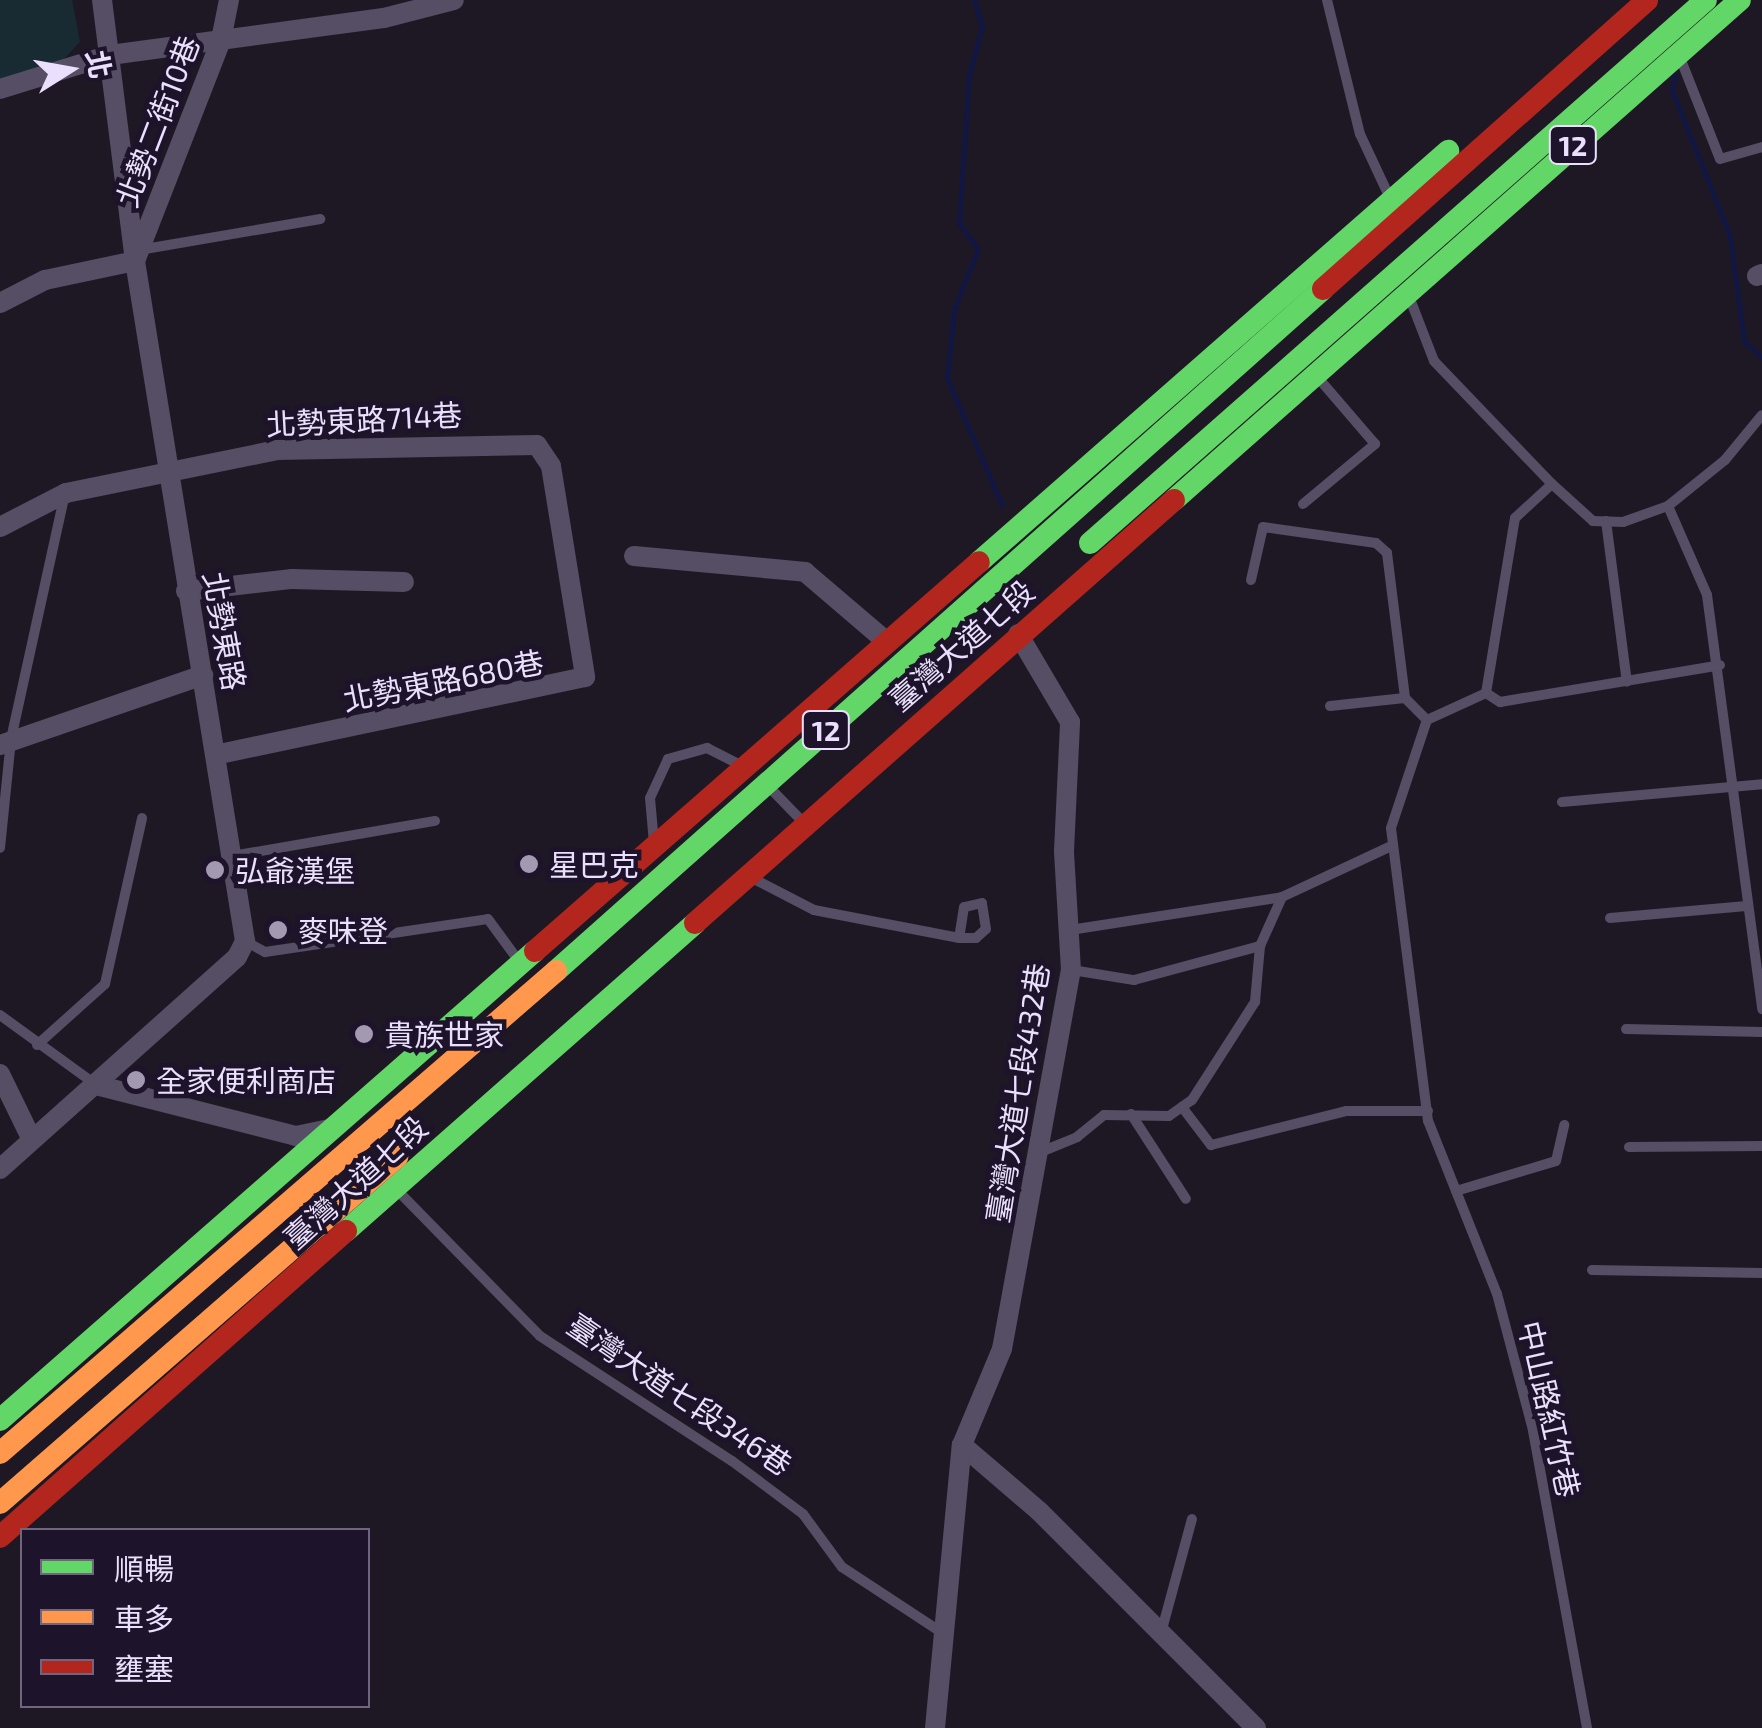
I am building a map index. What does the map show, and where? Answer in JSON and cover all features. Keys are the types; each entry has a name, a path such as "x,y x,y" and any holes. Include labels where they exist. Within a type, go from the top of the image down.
{"main road":[{"name":"臺灣大道七段","path":"0,1420 340,1126 520,963 1619,0"},
{"name":"臺灣大道七段","path":"0,1453 358,1147 1382,240 1646,0"},
{"name":"臺灣大道七段","path":"0,1503 745,875 797,816 1018,634 1740,0"},
{"name":"臺灣大道七段","path":"0,1537 388,1179 797,816 1400,269 1706,1"}],"street":[{"name":"北勢東路","path":"102,0 186,592 204,676 245,942"},
{"name":"北勢二街10巷","path":"137,256 221,40 229,0"},
{"path":"0,88 110,55 384,18 454,0"},
{"path":"0,304 45,280 137,256"},
{"name":"北勢東路714巷","path":"168,467 278,450 500,443 537,445 551,466"},
{"name":"北勢東路680巷","path":"216,755 585,677 551,466"},
{"path":"0,526 66,493 168,467"},
{"path":"634,556 805,572 886,642"},
{"path":"186,592 292,579 404,582"},
{"name":"臺灣大道七段432巷","path":"962,1445 1002,1349 1043,1151 1071,970 1064,850 1070,722 1018,634"},
{"path":"6,742 204,676"},
{"path":"0,1169 237,957 245,942"},
{"path":"0,1074 32,1140"},
{"path":"96,1085 296,1136 340,1126 388,1179"},
{"path":"935,1728 962,1445"},
{"path":"962,1445 1039,1510 1160,1634 1214,1679 1256,1728"}],"lane":[{"path":"1327,0 1360,134 1392,201"},
{"path":"1679,54 1720,159 1762,147"},
{"path":"1370,218 1400,269 1434,361 1552,484 1593,520 1606,521 1668,506 1725,460 1762,415"},
{"path":"137,256 320,219"},
{"path":"1303,504 1375,444 1314,375"},
{"path":"1486,693 1514,518 1552,484"},
{"path":"0,848 6,742 66,493"},
{"path":"1668,506 1707,596 1720,665 1746,906 1762,1008"},
{"path":"1606,521 1627,682"},
{"path":"1251,580 1263,527 1376,542 1387,553 1405,698 1427,720 1486,693"},
{"path":"1486,693 1500,702 1720,665"},
{"path":"1330,706 1405,698"},
{"name":"中山路紅竹巷","path":"1427,720 1398,799 1389,847 1428,1111 1497,1294 1533,1430 1587,1728"},
{"path":"672,868 654,846 650,798 668,759 707,748 744,767 797,816"},
{"path":"1562,802 1762,784"},
{"path":"37,1044 105,984 142,818"},
{"path":"232,856 436,821"},
{"path":"1068,930 1282,897 1389,847"},
{"path":"745,875 814,910 959,938"},
{"path":"1043,1151 1076,1137 1104,1114 1169,1116 1182,1107 1245,1025 1256,1002 1260,946 1282,897"},
{"path":"1610,918 1746,906"},
{"path":"245,942 265,952 488,919 520,963"},
{"path":"1071,970 1134,980 1260,946"},
{"path":"0,1015 96,1085"},
{"path":"1626,1029 1762,1032"},
{"path":"1182,1107 1212,1145 1346,1111 1428,1111"},
{"path":"1131,1113 1186,1200"},
{"path":"1456,1191 1556,1162 1564,1125"},
{"path":"1628,1147 1762,1146"},
{"name":"臺灣大道七段346巷","path":"388,1179 540,1336 732,1461 803,1514 842,1567 945,1634"},
{"path":"1592,1270 1762,1273"},
{"path":"1160,1634 1192,1519"}],"shaded area":[{"path":"0,0 72,0 80,42 61,62 0,82"}],"waterway":[{"path":"974,0 982,26 969,76 959,223 978,249 954,309 947,378 1002,505"},
{"path":"1675,75 1672,91 1730,236 1744,341 1762,357"}],"traffic: fast":[{"path":"1090,543 1706,0"},
{"path":"1174,500 1740,0"},
{"path":"979,562 1448,151"},
{"path":"556,971 1323,289"},
{"path":"346,1231 695,923"},
{"path":"0,1420 535,951"}],"traffic: slow":[{"path":"0,1453 556,971"},
{"path":"0,1503 397,1157"}],"traffic: jam":[{"path":"1323,289 1647,0"},
{"path":"695,923 1174,500"},
{"path":"535,951 979,562"},
{"path":"0,1537 346,1231"}],"place":[{"name":"星巴克","path":"529,864"},
{"name":"弘爺漢堡","path":"215,870"},
{"name":"麥味登","path":"278,930"},
{"name":"貴族世家","path":"364,1034"},
{"name":"全家便利商店","path":"136,1080"}]}
